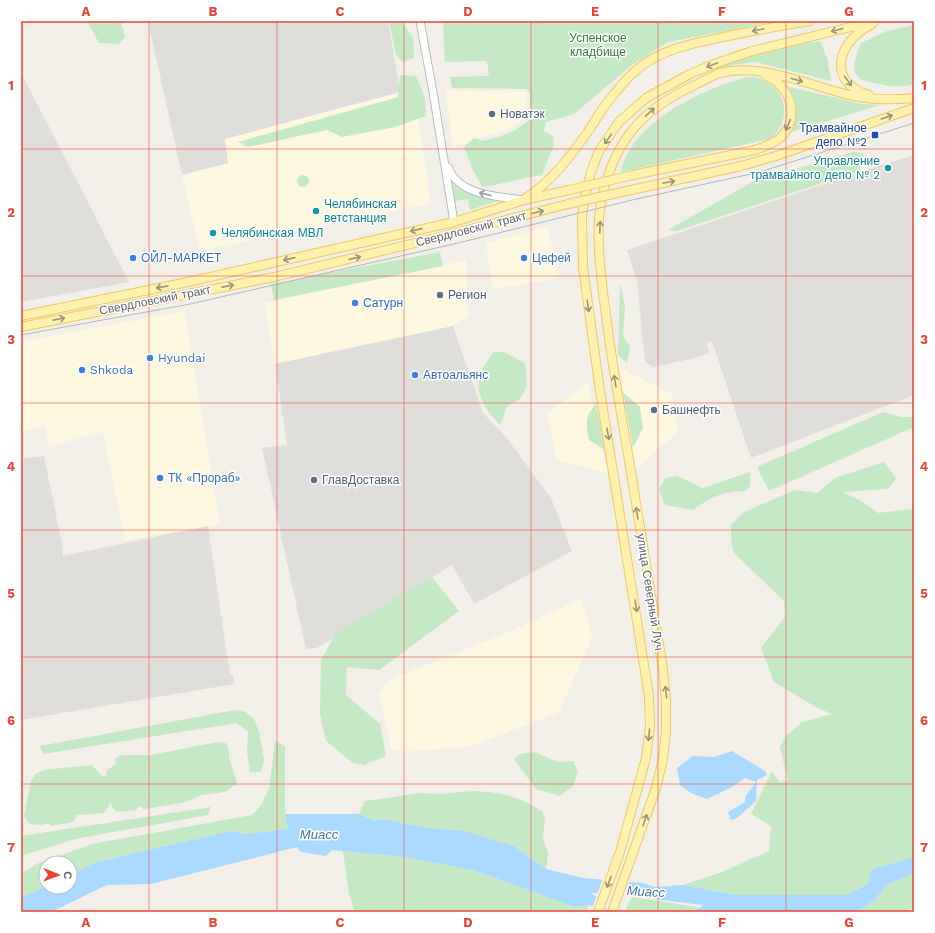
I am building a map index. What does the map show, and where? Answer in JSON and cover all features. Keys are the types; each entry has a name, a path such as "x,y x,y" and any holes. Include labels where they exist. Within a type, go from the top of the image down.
{"main road":[{"path":"420,21 456,233"},
{"name":"Свердловский тракт","path":"524,200 558,172 574,152 605,105 634,72 649,62 690,44 810,21"},
{"name":"улица Северный Луч","path":"598,912 620,852 646,758 650,726 649,696 618,493 600,391 583,267 582,216 590,175 599,151 619,122 646,98 690,74 752,51 875,21"},
{"path":"880,21 865,28 851,39 845,48 840,66 844,77 852,87 865,94 885,100"},
{"path":"747,70 771,74 854,96 885,100 914,98"},
{"name":"Свердловский тракт","path":"21,316 188,282 454,222 524,200 768,146 780,139 787,129 792,117 788,94 777,82 762,74 747,70"},
{"name":"улица Северный Луч","path":"612,912 656,788 666,731 666,701 663,669 614,376 601,266 599,231 602,200 608,176 616,154 631,130 655,107 684,90 720,73 747,70"},
{"name":"Свердловский тракт","path":"21,327 274,277 568,204 741,166 776,156 914,108"},
{"path":"444,157 450,172 458,182 469,189 487,195 524,200"}],"shaded area":[{"path":"148,21 388,21 400,92 225,139 228,163 182,175"},
{"path":"21,73 59,146 129,282 21,302"},
{"path":"413,89 431,203 200,251 182,175 228,163 224,139"},
{"path":"446,90 526,92 527,117 511,128 453,147"},
{"path":"914,155 914,395 751,458 712,341 706,343 710,353 695,358 653,367 645,362 637,281 627,250"},
{"path":"547,227 560,278 493,289 486,243"},
{"path":"466,260 468,317 453,326 275,364 265,303"},
{"path":"185,311 220,524 125,540 103,432 48,446 46,426 21,432 21,342"},
{"path":"453,326 483,413 506,437 551,498 572,551 474,604 452,565 317,648 306,649 262,448 287,445 275,364"},
{"path":"619,367 672,394 678,432 636,469"},
{"path":"588,383 607,473 557,460 547,413"},
{"path":"44,456 63,556 208,526 230,675 233,675 234,684 21,720 21,459"},
{"path":"580,599 582,600 592,638 559,712 472,746 402,752 392,749 379,695 387,681 504,634"}],"green space":[{"path":"87,21 121,21 125,37 119,44 99,43"},
{"path":"389,21 402,21 413,38 414,58 402,62 396,54"},
{"name":"Успенское кладбище","path":"443,21 777,21 668,42 633,64 574,114 546,122 544,131 553,136 554,144 542,175 482,187 472,168 464,147 474,138 483,141 514,131 531,119 530,94 527,89 452,88 450,77 489,76 487,61 445,62"},
{"path":"914,25 914,84 907,86 889,86 861,80 854,72 854,62 861,43 887,31"},
{"path":"820,41 827,58 831,81 756,62 715,69 717,67 768,51"},
{"path":"400,75 416,76 425,98 426,116 395,127 342,137 327,130 248,147 238,142 398,97"},
{"path":"748,77 757,78 770,84 777,90 782,98 784,115 782,124 770,139 621,172 627,154 639,138 654,123 672,110 711,89"},
{"path":"789,87 862,104 880,105 791,132 796,109"},
{"path":"853,152 862,153 865,157 859,171 676,231 668,230 754,181"},
{"path":"305,175 308,176 308,186 301,187 298,186 297,179 298,176"},
{"path":"453,182 474,194 498,201 470,210 468,199 455,201"},
{"path":"440,252 443,266 274,300 271,284"},
{"path":"620,283 625,307 623,335 630,347 627,363 618,355"},
{"path":"493,352 504,352 525,363 527,386 520,399 508,405 500,425 487,409 479,391 480,374"},
{"path":"623,392 640,407 643,428 633,448"},
{"path":"596,404 605,450 589,440 587,421 589,413"},
{"path":"883,412 901,417 913,417 914,427 769,491 757,467"},
{"path":"884,462 896,478 888,489 843,492 861,501 878,513 913,509 914,502 914,857 872,869 868,884 847,895 736,895 683,885 722,872 769,851 771,826 751,814 772,771 780,783 788,780 780,748 785,737 802,722 832,714 814,706 774,682 761,648 785,617 784,601 734,553 731,539 731,525 744,512 795,490 817,493 835,478"},
{"path":"750,472 750,485 746,491 731,492 718,496 693,510 665,505 659,490 665,478 677,476 703,488"},
{"path":"432,577 459,611 379,670 347,667 346,695 380,724 386,756 364,765 353,763 326,741 320,714 321,660 336,633"},
{"path":"235,710 244,711 254,719 259,731 264,760 261,772 250,772 247,752 248,732 237,723 43,754 40,746"},
{"path":"275,741 285,746 285,814 288,829 246,834 230,831 97,862 78,871 78,855 61,855 92,844 252,815 261,805 269,789"},
{"path":"217,742 226,743 237,783 237,786 233,786 225,792 202,795 186,802 144,809 140,806 136,810 117,812 113,808 110,801 109,806 104,813 77,815 74,822 50,826 49,823 41,825 30,824 24,816 31,781 35,774 44,770 92,765 102,776 106,776 107,770 116,764 115,758 123,755 151,755"},
{"path":"535,752 557,762 573,761 578,771 573,786 560,796 536,789 514,759 520,754"},
{"path":"472,791 492,792 516,798 542,811 545,818 543,838 548,853 546,869 514,846 465,831 427,828 384,819 374,821 359,814 365,801 421,793 441,794"},
{"path":"211,807 208,815 75,839 21,856 21,836"},
{"path":"343,851 397,856 473,870 575,907 589,905 586,912 355,912 349,894"},
{"path":"38,864 38,890 21,898 21,873"},
{"path":"914,873 914,909 909,909 905,912 857,912 876,899 885,886"},
{"path":"632,897 697,907 702,912 624,912"}],"water":[{"path":"732,751 765,771 767,775 757,780 756,801 737,818 731,820 728,812 745,802 745,797 756,782 745,778 732,787 707,799 691,793 680,785 677,768 693,756 714,757"},
{"name":"Миасс","path":"285,814 359,814 374,821 384,819 427,828 465,831 514,846 546,869 583,878 642,883 655,887 683,885 736,895 847,895 868,884 872,869 914,857 914,873 885,886 876,899 857,912 694,912 703,905 661,900 637,893 590,893 626,912 604,912 589,905 575,907 473,870 397,856 332,850 326,856 301,852 297,847 151,884 107,885 51,912 21,912 21,898 38,890 38,895 78,895 78,871 97,862 230,831 246,834 288,829"}],"pier":[{"path":"603,878 630,880 625,895 597,895 620,907 619,912 600,912 592,908"}],"tram line":[{"path":"21,335 190,304 458,243 632,200 760,172 914,123"}],"place":[{"name":"Новатэк","path":"492,114"},
{"name":"Трамвайное депо №2","path":"875,135"},
{"name":"Управление трамвайного депо № 2","path":"888,168"},
{"name":"Челябинская ветстанция","path":"316,211"},
{"name":"Челябинская МВЛ","path":"213,233"},
{"name":"ОЙЛ-МАРКЕТ","path":"133,258"},
{"name":"Цефей","path":"524,258"},
{"name":"Регион","path":"440,295"},
{"name":"Сатурн","path":"355,303"},
{"name":"Hyundai","path":"150,358"},
{"name":"Shkoda","path":"82,370"},
{"name":"Автоальянс","path":"415,375"},
{"name":"Башнефть","path":"654,410"},
{"name":"ТК «Прораб»","path":"160,478"},
{"name":"ГлавДоставка","path":"314,480"}]}
